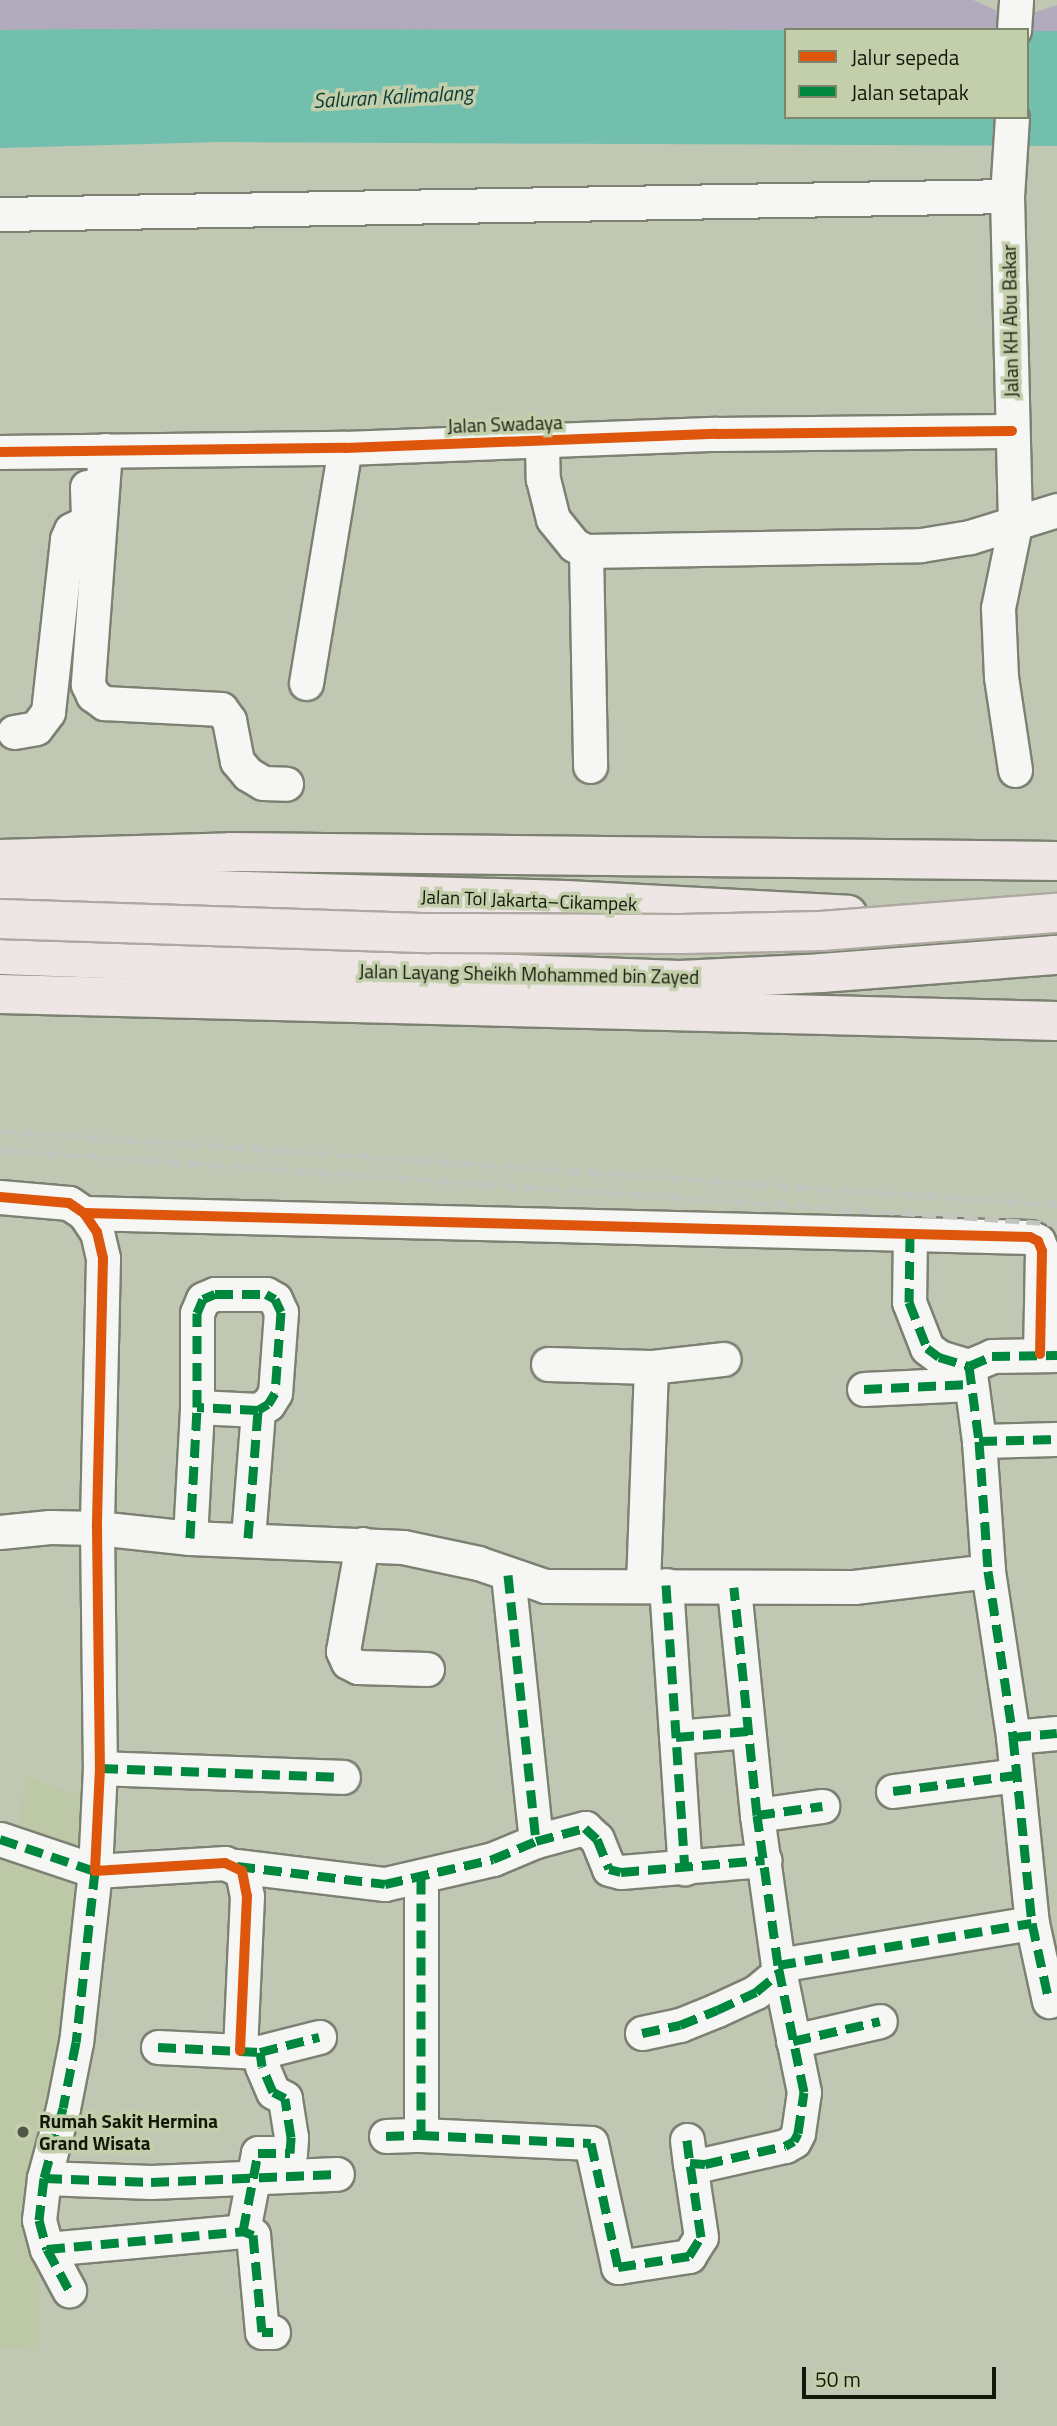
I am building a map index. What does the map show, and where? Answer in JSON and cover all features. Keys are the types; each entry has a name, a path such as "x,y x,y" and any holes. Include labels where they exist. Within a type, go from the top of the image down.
{"highway":[{"path":"0,859 231,852 1057,861"},
{"name":"Jalan Tol Jakarta–Cikampek","path":"0,884 566,900 1057,923"},
{"name":"Jalan Layang Sheikh Mohammed bin Zayed","path":"0,919 402,932 681,934 821,931 1057,913"},
{"name":"Jalan Layang Sheikh Mohammed bin Zayed","path":"0,955 680,980 821,973 1057,954"},
{"path":"0,994 1057,1021"}],"street":[{"name":"Jalan KH Abu Bakar","path":"1012,119 1012,152 1007,196 1014,525 999,608 1001,677 1015,770"},
{"path":"0,214 1007,196"},
{"name":"Jalan Swadaya","path":"0,452 345,448 716,434 1012,431"},
{"path":"542,440 543,479 553,519 574,545 586,551 921,545 1014,525 1057,510"},
{"path":"306,683 345,448"},
{"path":"14,732 36,728 48,712 67,539 71,530 83,524 88,517 96,450"},
{"path":"96,450 88,684 93,695 104,703 221,709 229,720 237,761 247,774 263,783 286,784"},
{"path":"586,551 590,766"},
{"path":"0,1197 69,1203 84,1213 97,1232 103,1258 97,1528 100,1768 95,1871 76,2042 64,2108 44,2178 40,2220 47,2249 69,2290"},
{"path":"84,1213 1022,1237 1038,1241 1042,1251 1049,1355 992,1356 970,1375 863,1389"},
{"path":"910,1234 909,1302 916,1326 927,1348 970,1375"},
{"path":"190,1538 197,1407 197,1313 203,1300 225,1293 266,1294 275,1299 281,1312 275,1393 268,1404 258,1410 197,1407"},
{"path":"548,1364 651,1367 724,1359"},
{"path":"651,1367 655,1585 676,1737 685,1868"},
{"path":"970,1375 979,1441 988,1571 1013,1737 1032,1923 1049,2001"},
{"path":"248,1538 258,1410"},
{"path":"979,1441 1057,1439"},
{"path":"0,1532 50,1527 97,1528 190,1538 362,1544 445,1555 545,1586 854,1587 988,1571"},
{"path":"362,1544 343,1651 348,1662 358,1667 427,1669"},
{"path":"508,1575 536,1841"},
{"path":"386,2136 421,2135 591,2143 618,2267 689,2256 701,2237 688,2152 705,2164 785,2146 794,2141 799,2133 804,2092 779,1969 757,1815 734,1587"},
{"path":"676,1737 748,1731"},
{"path":"1013,1737 1057,1733"},
{"path":"100,1768 343,1777"},
{"path":"893,1791 1016,1775"},
{"path":"757,1815 822,1806"},
{"path":"0,1839 95,1871 198,1864 236,1866 374,1884 421,1876 510,1854 536,1841 585,1828 597,1839 609,1869 621,1872 765,1860"},
{"path":"236,1866 246,1880 250,2051 262,2066 273,2092 285,2098 291,2137 290,2153 258,2153 243,2231"},
{"path":"421,1876 421,2135"},
{"path":"642,2033 680,2025 756,1992 779,1969 1032,1923"},
{"path":"793,2042 880,2021"},
{"path":"158,2047 250,2051 320,2037"},
{"path":"44,2178 151,2182 337,2174"},
{"path":"47,2249 243,2231 253,2235 262,2332 273,2332"}],"shaded area":[{"path":"0,0 973,0 1015,19 1057,5 1057,31 1029,31 1029,28 784,28 784,31 0,32"},
{"name":"Rumah Sakit Hermina Grand Wisata","path":"24,1776 96,1800 39,2258 38,2351 0,2346 0,1825 19,1833"}],"water":[{"name":"Saluran Kalimalang","path":"0,30 784,30 784,119 1029,119 1029,31 1057,31 1057,146 220,142 0,148"}],"railway":[{"path":"0,1131 1057,1205"},
{"path":"0,1150 1057,1224"}],"marked path":[{"path":"910,1234 909,1302 927,1348 939,1357 969,1366 992,1356 1057,1355"},
{"path":"190,1538 197,1407 197,1313 203,1299 215,1294 266,1294 275,1299 281,1312 275,1393 268,1404 258,1410 197,1407"},
{"path":"969,1366 979,1441 988,1571 1013,1737 1032,1923 1049,2001"},
{"path":"864,1389 971,1384"},
{"path":"248,1538 258,1410"},
{"path":"979,1441 1057,1439"},
{"path":"508,1575 536,1841"},
{"path":"666,1585 685,1868"},
{"path":"687,2140 690,2163 705,2164 785,2146 794,2141 798,2133 804,2092 778,1965 757,1815 734,1587"},
{"path":"676,1737 748,1731"},
{"path":"1013,1737 1057,1733"},
{"path":"100,1768 343,1777"},
{"path":"893,1791 1016,1775"},
{"path":"757,1815 822,1806"},
{"path":"237,1866 385,1884 493,1859 536,1841 585,1828 597,1839 609,1869 621,1872 765,1860"},
{"path":"0,1839 95,1871 76,2042 63,2108 44,2178 39,2220 47,2249 69,2290"},
{"path":"421,1876 421,2135 591,2143 618,2267 689,2256 701,2237 690,2163"},
{"path":"778,1965 1032,1923"},
{"path":"642,2033 680,2025 717,2010 756,1992 780,1972"},
{"path":"793,2041 880,2021"},
{"path":"158,2047 260,2052 319,2037"},
{"path":"47,2249 243,2231 258,2153 290,2153 291,2137 285,2098 273,2092 262,2066 260,2052"},
{"path":"386,2136 421,2135"},
{"path":"44,2178 151,2182 337,2174"},
{"path":"243,2231 253,2235 262,2332 273,2332"}],"cycle path":[{"path":"0,452 345,448 716,434 1012,431"},
{"path":"0,1197 69,1203 84,1213 97,1232 103,1258 97,1528 100,1768 95,1871 225,1863 242,1871 247,1896 240,2051"},
{"path":"84,1213 1030,1237 1038,1241 1042,1251 1040,1354"}],"place":[{"name":"Rumah Sakit Hermina Grand Wisata","path":"23,2132"}]}
